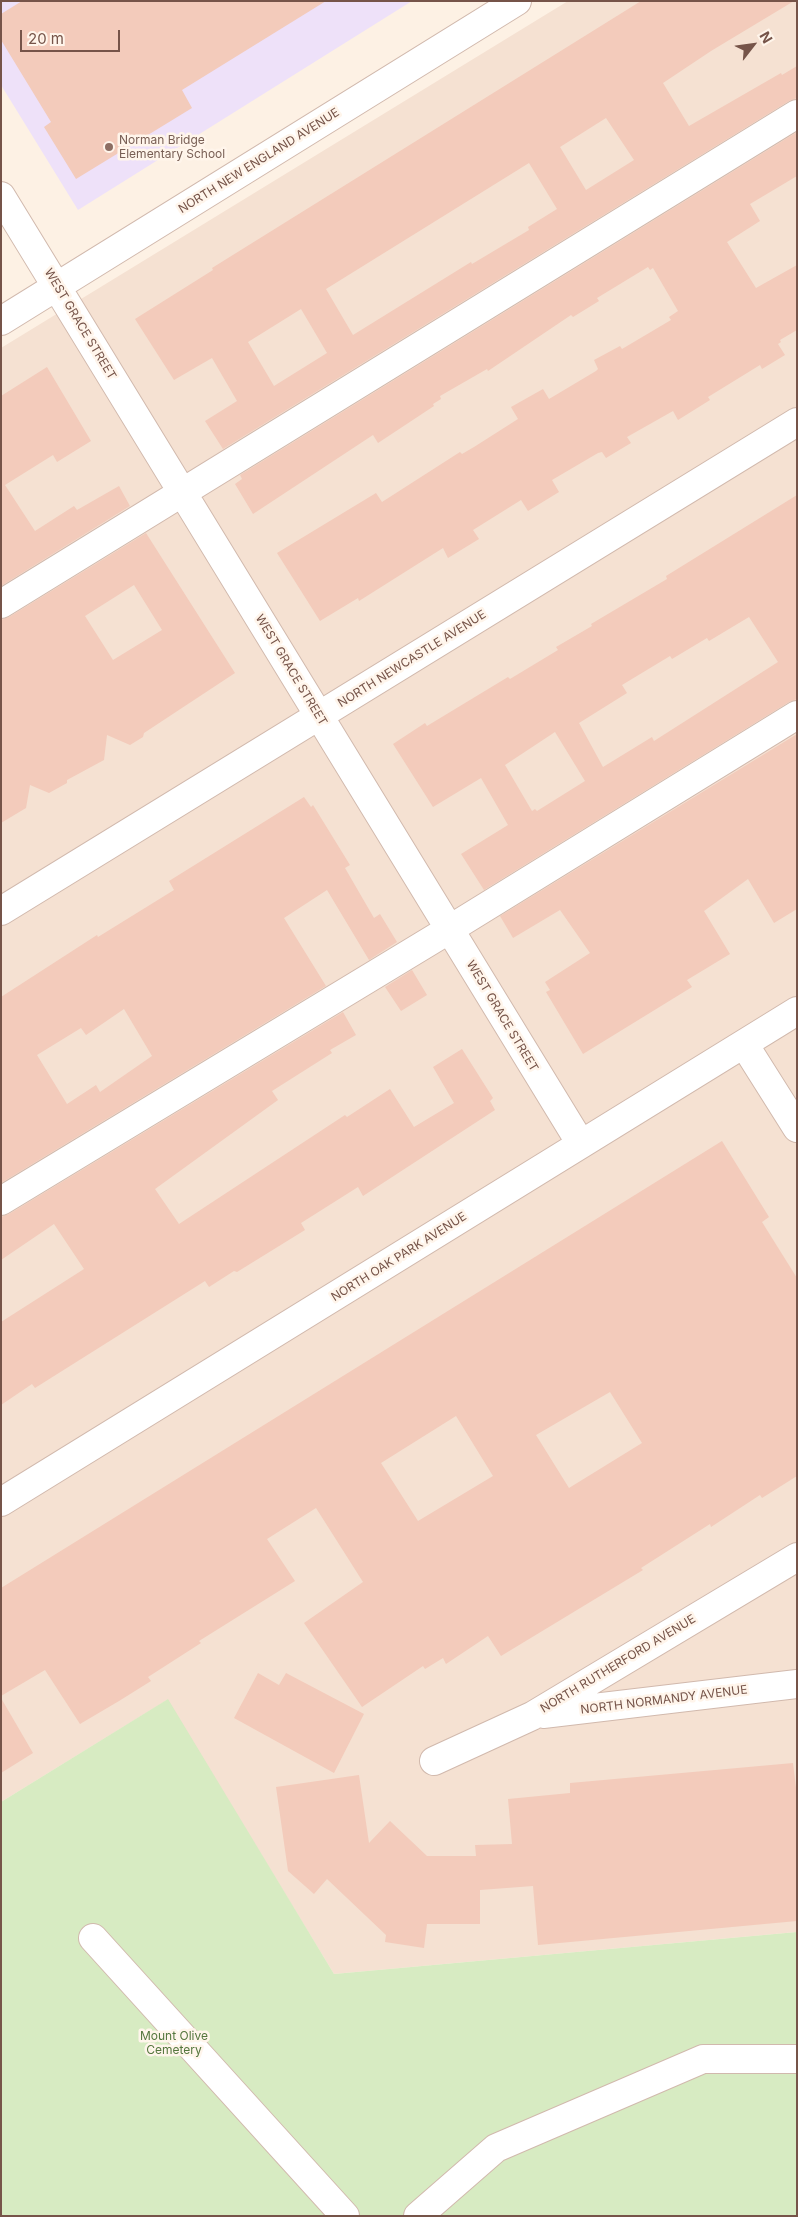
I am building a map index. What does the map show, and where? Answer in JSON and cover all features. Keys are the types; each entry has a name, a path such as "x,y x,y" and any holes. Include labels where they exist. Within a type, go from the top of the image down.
{"street":[{"name":"NORTH NEW ENGLAND AVENUE","path":"1,320 517,1"},
{"path":"1,604 797,114"},
{"name":"WEST GRACE STREET","path":"1,196 581,1144"},
{"name":"NORTH NEWCASTLE AVENUE","path":"1,911 797,422"},
{"path":"1,1201 450,930 797,715"},
{"name":"NORTH OAK PARK AVENUE","path":"1,1502 797,1011"},
{"path":"744,1044 797,1128"},
{"name":"NORTH RUTHERFORD AVENUE","path":"434,1761 532,1716 797,1557"},
{"name":"NORTH NORMANDY AVENUE","path":"532,1716 797,1684"},
{"path":"93,1938 345,2216"},
{"path":"418,2216 496,2148 703,2059 797,2059"}],"shaded area":[{"name":"Norman Bridge Elementary School","path":"1,1 412,1 78,210 1,85"},
{"path":"568,1 797,1 797,1932 334,1974 167,1700 1,1802 1,348"}],"green space":[{"name":"Mount Olive Cemetery","path":"168,1699 334,1974 797,1932 797,2216 1,2216 1,1802"}],"building":[{"name":"Norman Bridge Elementary School","path":"22,1 326,1 182,90 192,108 76,179 44,127 51,122 1,40 1,14"},
{"path":"641,1 794,1 711,51 663,83 689,126 781,73 782,75 797,66 797,98 789,101 223,449 205,421 237,401 212,358 174,380 135,319 213,270 212,268","holes":["606,118 634,160 586,190 560,147","529,163 557,209 528,227 529,230 472,264 471,262 353,335 326,289","301,309 327,353 274,386 248,342"]},
{"path":"797,132 797,176 750,204 760,221 727,242 756,288 797,265 797,330 780,340 781,342 778,344 785,355 762,369 760,365 708,397 710,400 678,420 673,411 627,437 631,443 606,458 602,452 598,453 552,480 559,492 528,511 521,500 473,530 479,539 448,558 443,548 359,601 358,598 320,621 277,553 376,493 382,502 460,452 462,454 474,447 518,419 511,407 543,389 549,399 596,371 598,369 594,360 620,346 622,349 671,320 669,317 678,311 653,268 650,270 648,267 597,298 599,301 573,317 571,315 488,371 487,369 440,396 441,399 433,404 434,406 378,443 373,435 253,514 235,484 242,479 240,475"},
{"path":"47,367 91,441 57,462 53,455 5,485 35,531 74,506 77,510 119,486 130,506 1,586 1,396"},
{"path":"797,495 797,699 789,702 484,890 461,854 508,825 481,778 433,807 393,744 425,723 427,726 508,677 510,679 558,650 556,647 667,579 666,576","holes":["749,617 778,662 654,741 652,737 603,767 579,723 627,693 622,685 670,656 672,659 707,638 709,641","555,732 585,781 537,811 535,809 532,811 505,765"]},
{"path":"146,533 235,673 144,733 143,737 130,745 107,735 104,760 67,780 67,783 49,793 30,785 26,808 1,823 1,620 9,617","holes":["134,585 162,630 113,660 85,616"]},
{"path":"797,734 797,909 774,923 748,879 704,911 730,954 687,980 692,987 583,1054 546,992 550,990 545,982 590,953 560,910 513,938 500,916"},
{"path":"304,797 311,807 313,805 350,865 345,868 374,918 380,914 397,942 369,960 327,890 284,918 326,986 1,1183 1,997 97,935 98,937 174,890 169,881","holes":["124,1009 152,1056 100,1092 96,1085 67,1104 37,1055 81,1028 86,1035"]},
{"path":"412,970 427,995 401,1011 385,987"},
{"path":"343,1012 356,1035 330,1050 332,1053 272,1091 278,1100 155,1189 179,1224 345,1115 347,1117 390,1089 414,1127 454,1103 433,1067 462,1049 493,1098 490,1101 495,1110 363,1196 358,1187 301,1223 305,1230 237,1272 234,1271 209,1287 205,1281 35,1388 32,1384 1,1405 1,1322 84,1269 54,1224 1,1260 1,1217 9,1214"},
{"path":"722,1141 769,1217 762,1222 797,1278 797,1476 762,1498 760,1495 711,1527 710,1524 641,1568 643,1570 501,1656 488,1636 446,1664 443,1658 425,1669 423,1666 362,1707 304,1623 363,1582 316,1508 267,1539 295,1581 199,1641 201,1643 148,1677 151,1681 80,1724 45,1670 1,1696 1,1588","holes":["610,1392 642,1443 569,1488 536,1435","456,1416 493,1476 418,1521 381,1463"]},
{"path":"258,1673 279,1685 286,1673 364,1714 334,1773 234,1718"},
{"path":"1,1698 33,1753 1,1773"},
{"path":"793,1763 797,1796 797,1921 538,1945 533,1886 480,1890 480,1924 427,1924 424,1948 385,1942 386,1935 327,1879 314,1894 288,1871 276,1787 359,1775 369,1843 390,1821 427,1856 476,1856 475,1845 512,1844 508,1799 570,1793 570,1783"}],"place":[{"name":"Norman Bridge Elementary School","path":"109,147"}]}
